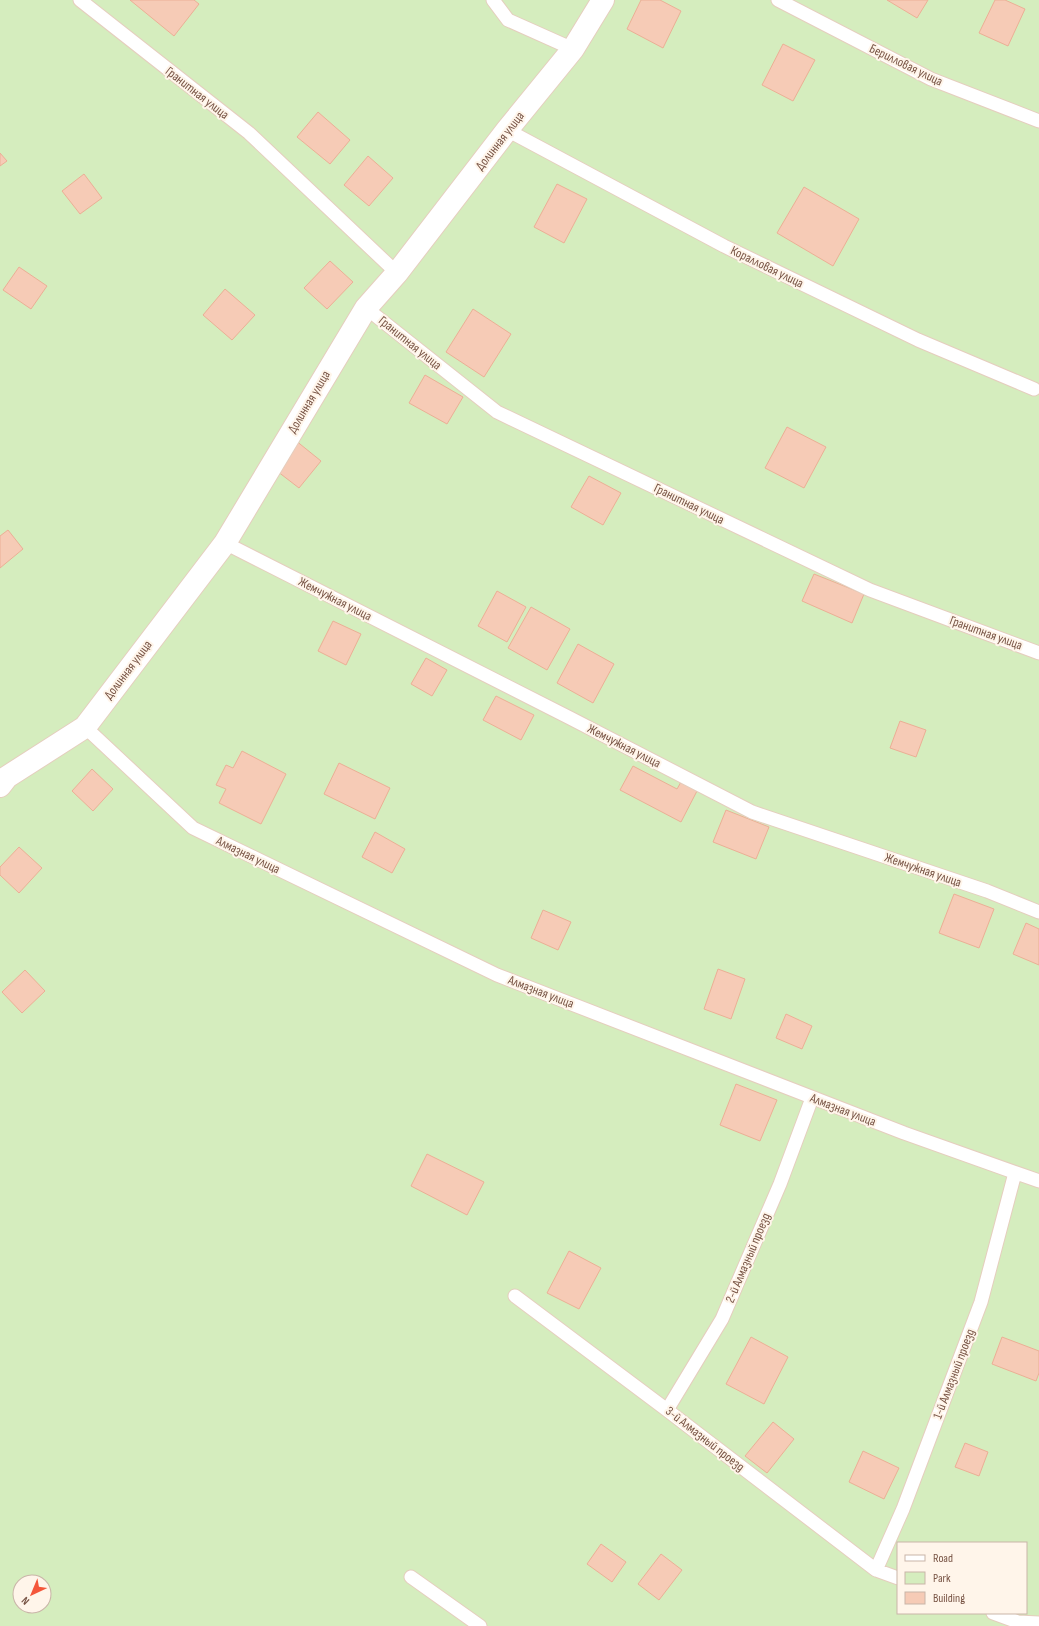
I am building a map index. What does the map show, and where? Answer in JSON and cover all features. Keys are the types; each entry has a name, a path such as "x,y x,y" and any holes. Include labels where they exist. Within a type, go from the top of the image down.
{"street":[{"name":"Долинная улица","path":"2,779 85,727 225,543 366,308 397,273 507,130 573,49 603,0"}],"lane":[{"name":"Гранитная улица","path":"80,0 249,133 397,273"},
{"path":"493,0 508,20 573,49"},
{"name":"Берилловая улица","path":"778,0 931,79 1039,121"},
{"name":"Коралловая улица","path":"507,130 724,246 918,340 1034,389"},
{"name":"Гранитная улица","path":"366,308 497,412 870,590 1039,653"},
{"name":"Жемчужная улица","path":"225,543 752,812 986,891 1039,912"},
{"name":"Алмазная улица","path":"85,727 193,828 497,975 904,1133 1039,1181"},
{"name":"2-й Алмазный проезд","path":"667,1410 722,1319 780,1184 812,1098"},
{"name":"1-й Алмазный проезд","path":"876,1570 903,1509 981,1302 1015,1173"},
{"name":"3-й Алмазный проезд","path":"515,1296 876,1570 897,1578"},
{"path":"412,1577 480,1626"},
{"path":"996,1614 1018,1622 1039,1622"}],"green space":[{"path":"0,0 1039,0 1039,1626 0,1626"}],"building":[{"path":"130,0 194,0 199,4 174,36"},
{"path":"641,0 660,0 681,11 663,48 627,29"},
{"path":"887,0 928,0 917,18"},
{"path":"995,0 1005,0 1025,9 1008,46 979,33"},
{"path":"783,44 815,60 793,101 762,85"},
{"path":"318,112 350,140 330,164 297,137"},
{"path":"0,153 7,161 0,166"},
{"path":"368,156 393,178 369,206 344,185"},
{"path":"84,174 102,198 80,214 62,191"},
{"path":"557,184 587,199 564,243 534,227"},
{"path":"804,187 859,219 833,266 777,233"},
{"path":"330,261 353,282 327,309 304,288"},
{"path":"19,267 47,286 31,309 3,290"},
{"path":"225,289 255,315 232,340 203,315"},
{"path":"473,309 511,334 484,377 446,352"},
{"path":"425,375 463,397 447,424 409,403"},
{"path":"787,427 826,447 804,488 765,468"},
{"path":"295,440 321,461 299,488 273,468"},
{"path":"589,476 621,493 603,525 571,507"},
{"path":"8,530 23,549 0,568 0,536"},
{"path":"814,574 864,594 852,623 802,601"},
{"path":"497,591 526,607 507,642 478,626"},
{"path":"531,607 570,629 547,670 508,648"},
{"path":"333,621 361,634 346,665 318,651"},
{"path":"578,644 614,664 593,703 557,683"},
{"path":"426,658 447,670 432,696 411,684"},
{"path":"496,696 534,715 521,740 483,720"},
{"path":"900,721 926,730 916,757 890,748"},
{"path":"242,751 286,774 261,824 219,803 226,789 216,785 226,765 233,768"},
{"path":"339,763 390,788 375,819 324,794"},
{"path":"633,766 677,789 681,782 697,791 681,822 620,790"},
{"path":"92,769 113,789 93,811 72,791"},
{"path":"726,810 769,827 756,859 713,842"},
{"path":"375,832 405,849 392,873 362,857"},
{"path":"19,847 42,868 19,893 0,875 0,867"},
{"path":"954,894 994,909 979,948 939,933"},
{"path":"543,910 571,922 558,950 531,938"},
{"path":"1026,923 1039,929 1039,965 1013,954"},
{"path":"718,969 745,979 731,1019 704,1009"},
{"path":"25,970 45,991 22,1013 2,992"},
{"path":"786,1014 812,1026 802,1049 776,1038"},
{"path":"736,1084 777,1100 760,1141 720,1125"},
{"path":"427,1154 484,1182 467,1215 411,1186"},
{"path":"569,1251 601,1268 579,1309 547,1293"},
{"path":"751,1337 788,1357 764,1404 726,1384"},
{"path":"1002,1337 1039,1351 1039,1373 1036,1381 992,1364"},
{"path":"773,1422 794,1439 767,1473 745,1456"},
{"path":"965,1443 988,1452 979,1476 955,1467"},
{"path":"863,1451 899,1468 884,1499 849,1482"},
{"path":"601,1544 626,1562 612,1582 587,1564"},
{"path":"661,1554 682,1570 659,1600 638,1584"}]}
